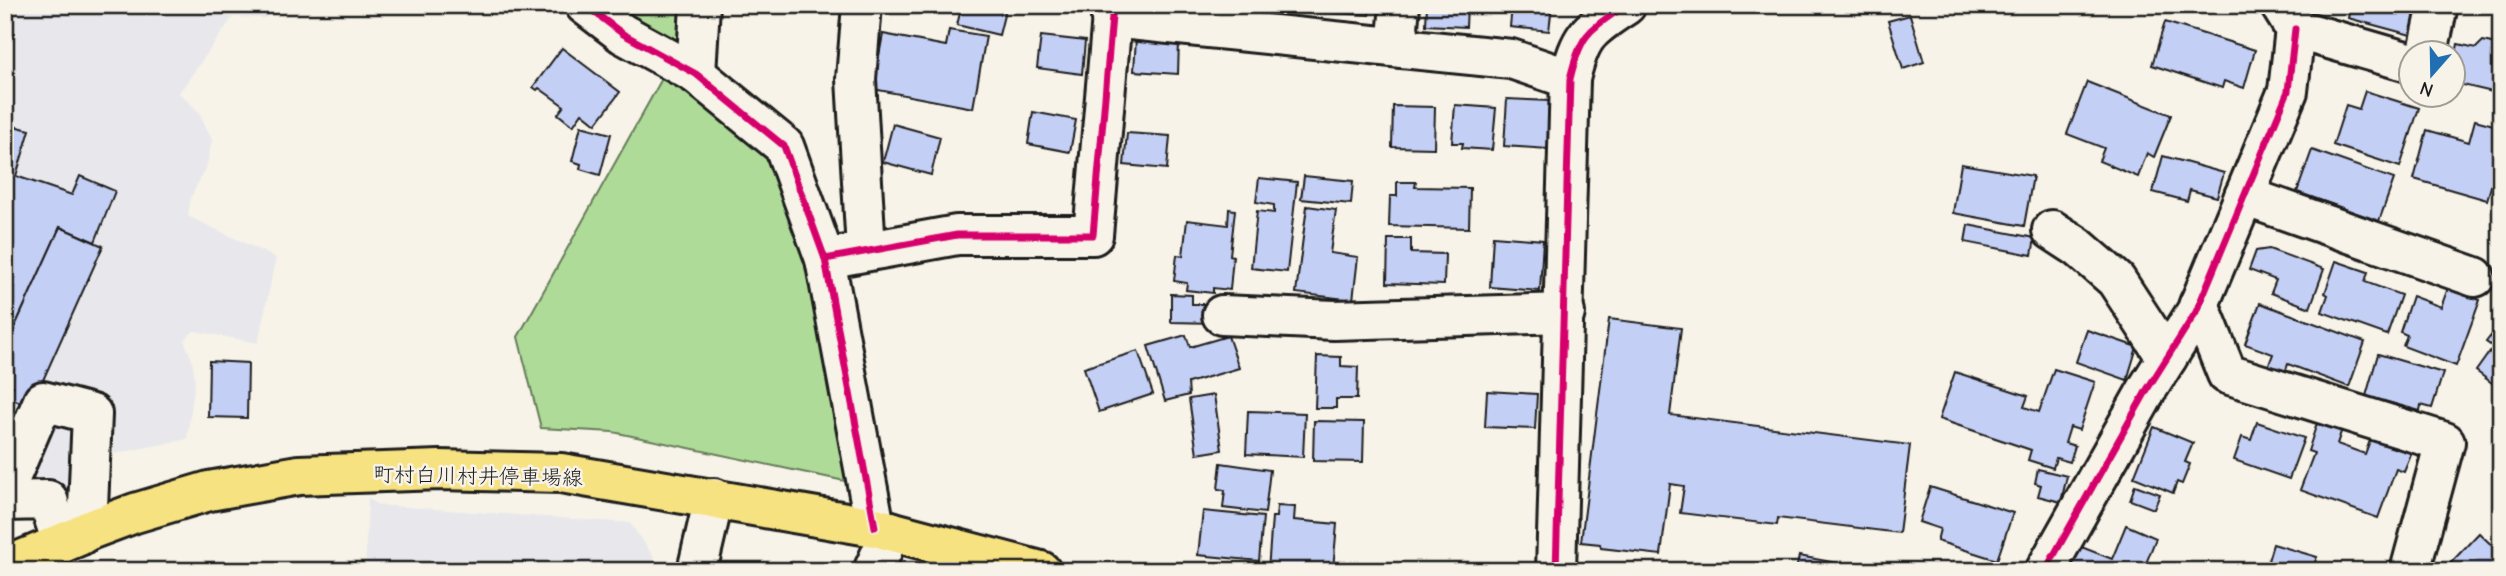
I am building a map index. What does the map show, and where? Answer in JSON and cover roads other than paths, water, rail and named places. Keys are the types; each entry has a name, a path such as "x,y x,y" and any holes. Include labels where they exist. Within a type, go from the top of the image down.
{"main road":[{"name":"町村白川村井停車場線","path":"5,567 135,513 209,491 299,475 440,470 561,473 714,498 883,529 979,563 1041,571"}],"street":[{"path":"585,5 623,34 696,75 784,146 825,259 883,529 873,571"},
{"path":"696,75 700,5"},
{"path":"862,5 856,79 866,250"},
{"path":"1400,5 1398,27 1402,48"},
{"path":"1556,571 1570,79 1577,52 1590,29 1626,5"},
{"path":"2431,38 2438,5"},
{"path":"825,259 957,235 1093,235 1112,12 1511,59 1570,79"},
{"path":"2045,571 2199,304 2288,91 2288,17 2398,58"},
{"path":"2244,196 2476,277"},
{"path":"2052,230 2078,247 2116,280 2166,358"},
{"path":"2199,304 2227,374 2445,442 2410,571"},
{"path":"1222,315 1334,320 1565,313"},
{"path":"5,490 43,401 92,414 75,537"},
{"path":"697,571 714,498"},
{"path":"5,501 48,500 75,537"}]}
